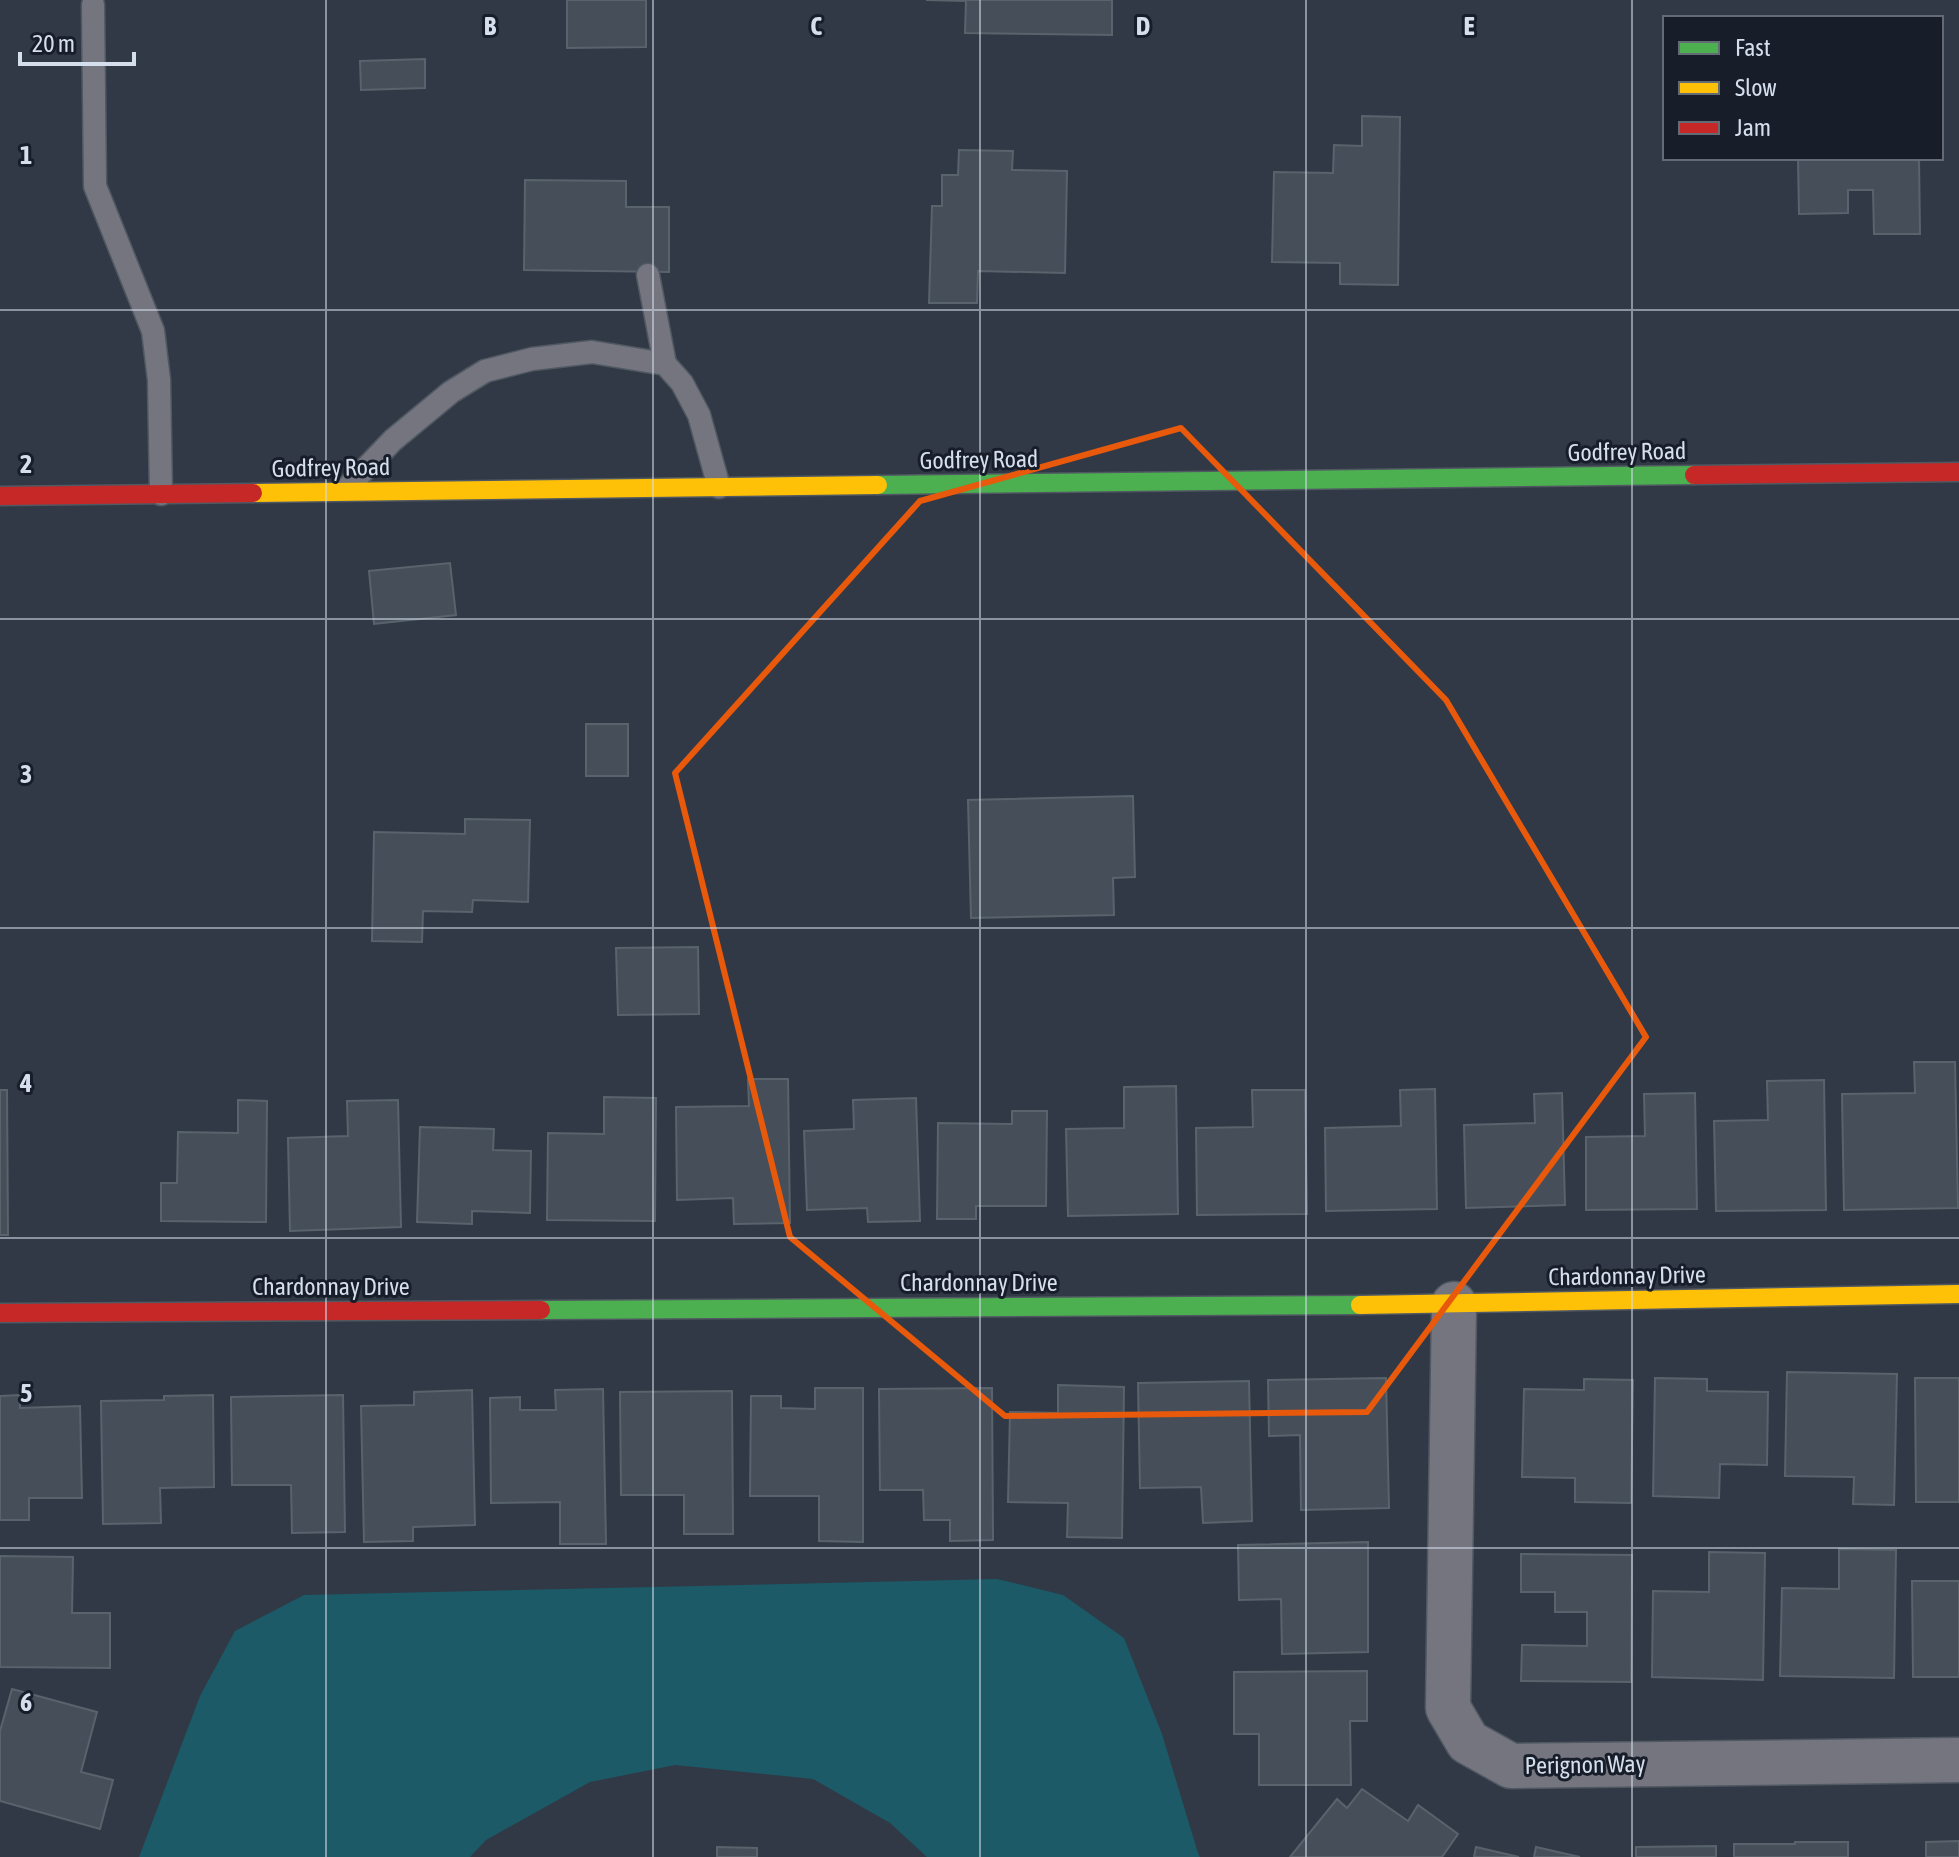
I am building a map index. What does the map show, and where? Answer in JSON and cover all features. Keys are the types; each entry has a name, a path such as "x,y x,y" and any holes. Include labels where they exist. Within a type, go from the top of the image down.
{"street":[{"name":"Godfrey Road","path":"0,496 1959,472"},
{"name":"Chardonnay Drive","path":"0,1313 1454,1304 1959,1294"},
{"name":"Perignon Way","path":"1454,1304 1448,1708 1468,1742 1511,1766 1959,1760"}],"lane":[{"path":"93,5 95,186 153,331 159,380 161,494"},
{"path":"648,275 665,364 682,383 699,415 719,487"},
{"path":"344,491 405,431 451,392 485,371 532,359 592,352 665,364"}],"highlighted area":[{"path":"1181,428 1446,700 1646,1037 1367,1412 1005,1416 790,1237 675,773 920,501"}],"water":[{"path":"997,1579 1063,1595 1124,1638 1162,1734 1200,1857 927,1857 890,1823 813,1779 675,1765 590,1782 486,1840 470,1857 139,1857 200,1696 235,1631 304,1595"}],"building":[{"path":"567,0 646,0 646,47 567,48"},
{"path":"926,0 1112,0 1112,35 965,33 966,1"},
{"path":"425,59 425,88 361,90 360,61"},
{"path":"1362,116 1400,117 1398,285 1340,284 1340,263 1272,262 1274,172 1333,173 1334,145 1362,146"},
{"path":"959,150 1013,151 1012,170 1067,171 1065,273 978,271 977,303 929,303 932,206 942,206 942,175 958,175"},
{"path":"1798,160 1919,160 1920,234 1874,234 1873,190 1848,190 1848,213 1799,214"},
{"path":"525,180 626,181 626,207 669,207 669,272 524,270"},
{"path":"450,563 456,615 374,624 369,571"},
{"path":"586,724 628,724 628,776 586,776"},
{"path":"1133,796 1135,877 1113,878 1114,915 971,918 968,800"},
{"path":"465,819 530,820 528,902 473,900 472,912 423,911 422,942 372,941 374,832 465,834"},
{"path":"698,947 699,1014 618,1015 616,948"},
{"path":"1914,1062 1955,1062 1958,1208 1844,1210 1842,1094 1915,1093"},
{"path":"748,1079 788,1079 790,1223 734,1224 733,1198 677,1200 676,1107 749,1106"},
{"path":"1824,1080 1826,1210 1716,1211 1714,1121 1768,1120 1767,1081"},
{"path":"1176,1086 1178,1214 1068,1216 1066,1129 1124,1128 1124,1087"},
{"path":"1435,1089 1437,1209 1326,1211 1325,1128 1401,1126 1400,1090"},
{"path":"0,1090 7,1090 8,1235 0,1235"},
{"path":"1252,1090 1305,1090 1307,1214 1197,1215 1196,1128 1253,1127"},
{"path":"1562,1093 1565,1205 1466,1208 1464,1125 1535,1123 1534,1094"},
{"path":"1695,1093 1697,1209 1586,1210 1586,1137 1645,1136 1644,1094"},
{"path":"604,1097 656,1098 655,1221 547,1220 548,1133 604,1134"},
{"path":"916,1098 920,1221 868,1222 867,1208 807,1210 804,1131 854,1129 853,1100"},
{"path":"238,1100 267,1101 266,1222 161,1221 161,1183 177,1183 178,1132 238,1133"},
{"path":"398,1100 401,1227 290,1231 288,1138 348,1136 347,1101"},
{"path":"1012,1111 1047,1111 1046,1206 976,1206 976,1219 937,1219 938,1123 1012,1124"},
{"path":"420,1127 494,1129 493,1150 531,1151 530,1213 472,1211 472,1224 417,1222"},
{"path":"1787,1372 1897,1374 1894,1505 1853,1504 1854,1477 1785,1476"},
{"path":"1386,1378 1389,1508 1301,1510 1300,1435 1269,1436 1268,1380"},
{"path":"1655,1378 1707,1379 1707,1391 1768,1392 1767,1465 1720,1464 1719,1498 1653,1496"},
{"path":"1915,1378 1959,1378 1959,1502 1916,1502"},
{"path":"1584,1379 1633,1380 1631,1503 1575,1502 1575,1478 1522,1477 1524,1389 1584,1390"},
{"path":"1249,1381 1252,1521 1203,1523 1201,1487 1140,1488 1138,1383"},
{"path":"1058,1385 1124,1387 1122,1538 1067,1537 1068,1503 1008,1502 1010,1412 1058,1413"},
{"path":"815,1388 863,1388 863,1542 819,1541 819,1496 750,1496 751,1396 781,1396 781,1408 815,1409"},
{"path":"992,1388 993,1540 950,1541 950,1520 924,1520 923,1490 880,1490 879,1389"},
{"path":"603,1389 606,1544 560,1544 560,1502 491,1503 490,1398 520,1397 520,1410 556,1410 555,1390"},
{"path":"472,1390 475,1525 413,1527 413,1541 364,1542 361,1406 414,1405 414,1392"},
{"path":"732,1391 733,1534 684,1534 684,1495 621,1495 620,1392"},
{"path":"20,1395 20,1408 80,1406 82,1498 29,1498 29,1520 0,1520 0,1396"},
{"path":"213,1395 214,1487 160,1488 161,1523 103,1524 101,1401"},
{"path":"343,1395 345,1532 292,1533 291,1485 232,1485 231,1397"},
{"path":"1368,1542 1368,1652 1282,1654 1281,1599 1239,1600 1238,1545"},
{"path":"1839,1549 1896,1550 1894,1678 1780,1676 1782,1588 1839,1589"},
{"path":"1709,1552 1765,1553 1763,1680 1652,1677 1653,1591 1709,1592"},
{"path":"1521,1554 1632,1555 1631,1682 1521,1681 1522,1645 1587,1646 1587,1612 1555,1612 1555,1592 1521,1592"},
{"path":"0,1556 73,1557 72,1613 110,1613 110,1668 0,1667"},
{"path":"1912,1581 1959,1581 1959,1677 1913,1677"},
{"path":"1367,1671 1367,1721 1350,1721 1351,1785 1259,1785 1259,1734 1234,1734 1234,1672"},
{"path":"12,1689 97,1712 81,1772 113,1780 100,1829 0,1801 0,1731"},
{"path":"1362,1789 1408,1821 1418,1805 1458,1834 1442,1857 1290,1857 1337,1799 1347,1808"},
{"path":"1959,1841 1959,1857 1926,1857 1926,1842"},
{"path":"1848,1842 1848,1857 1734,1857 1734,1844"},
{"path":"1716,1846 1716,1857 1636,1857 1636,1847"},
{"path":"717,1847 757,1848 757,1857 717,1857"},
{"path":"1476,1847 1519,1857 1474,1857"},
{"path":"1536,1847 1580,1857 1534,1857"}],"traffic: fast":[{"path":"878,485 1694,475"},
{"path":"541,1310 1360,1305"}],"traffic: slow":[{"path":"253,493 878,485"},
{"path":"1360,1305 1959,1294"}],"traffic: jam":[{"path":"1694,475 1959,472"},
{"path":"0,496 253,493"},
{"path":"0,1313 541,1310"}]}
